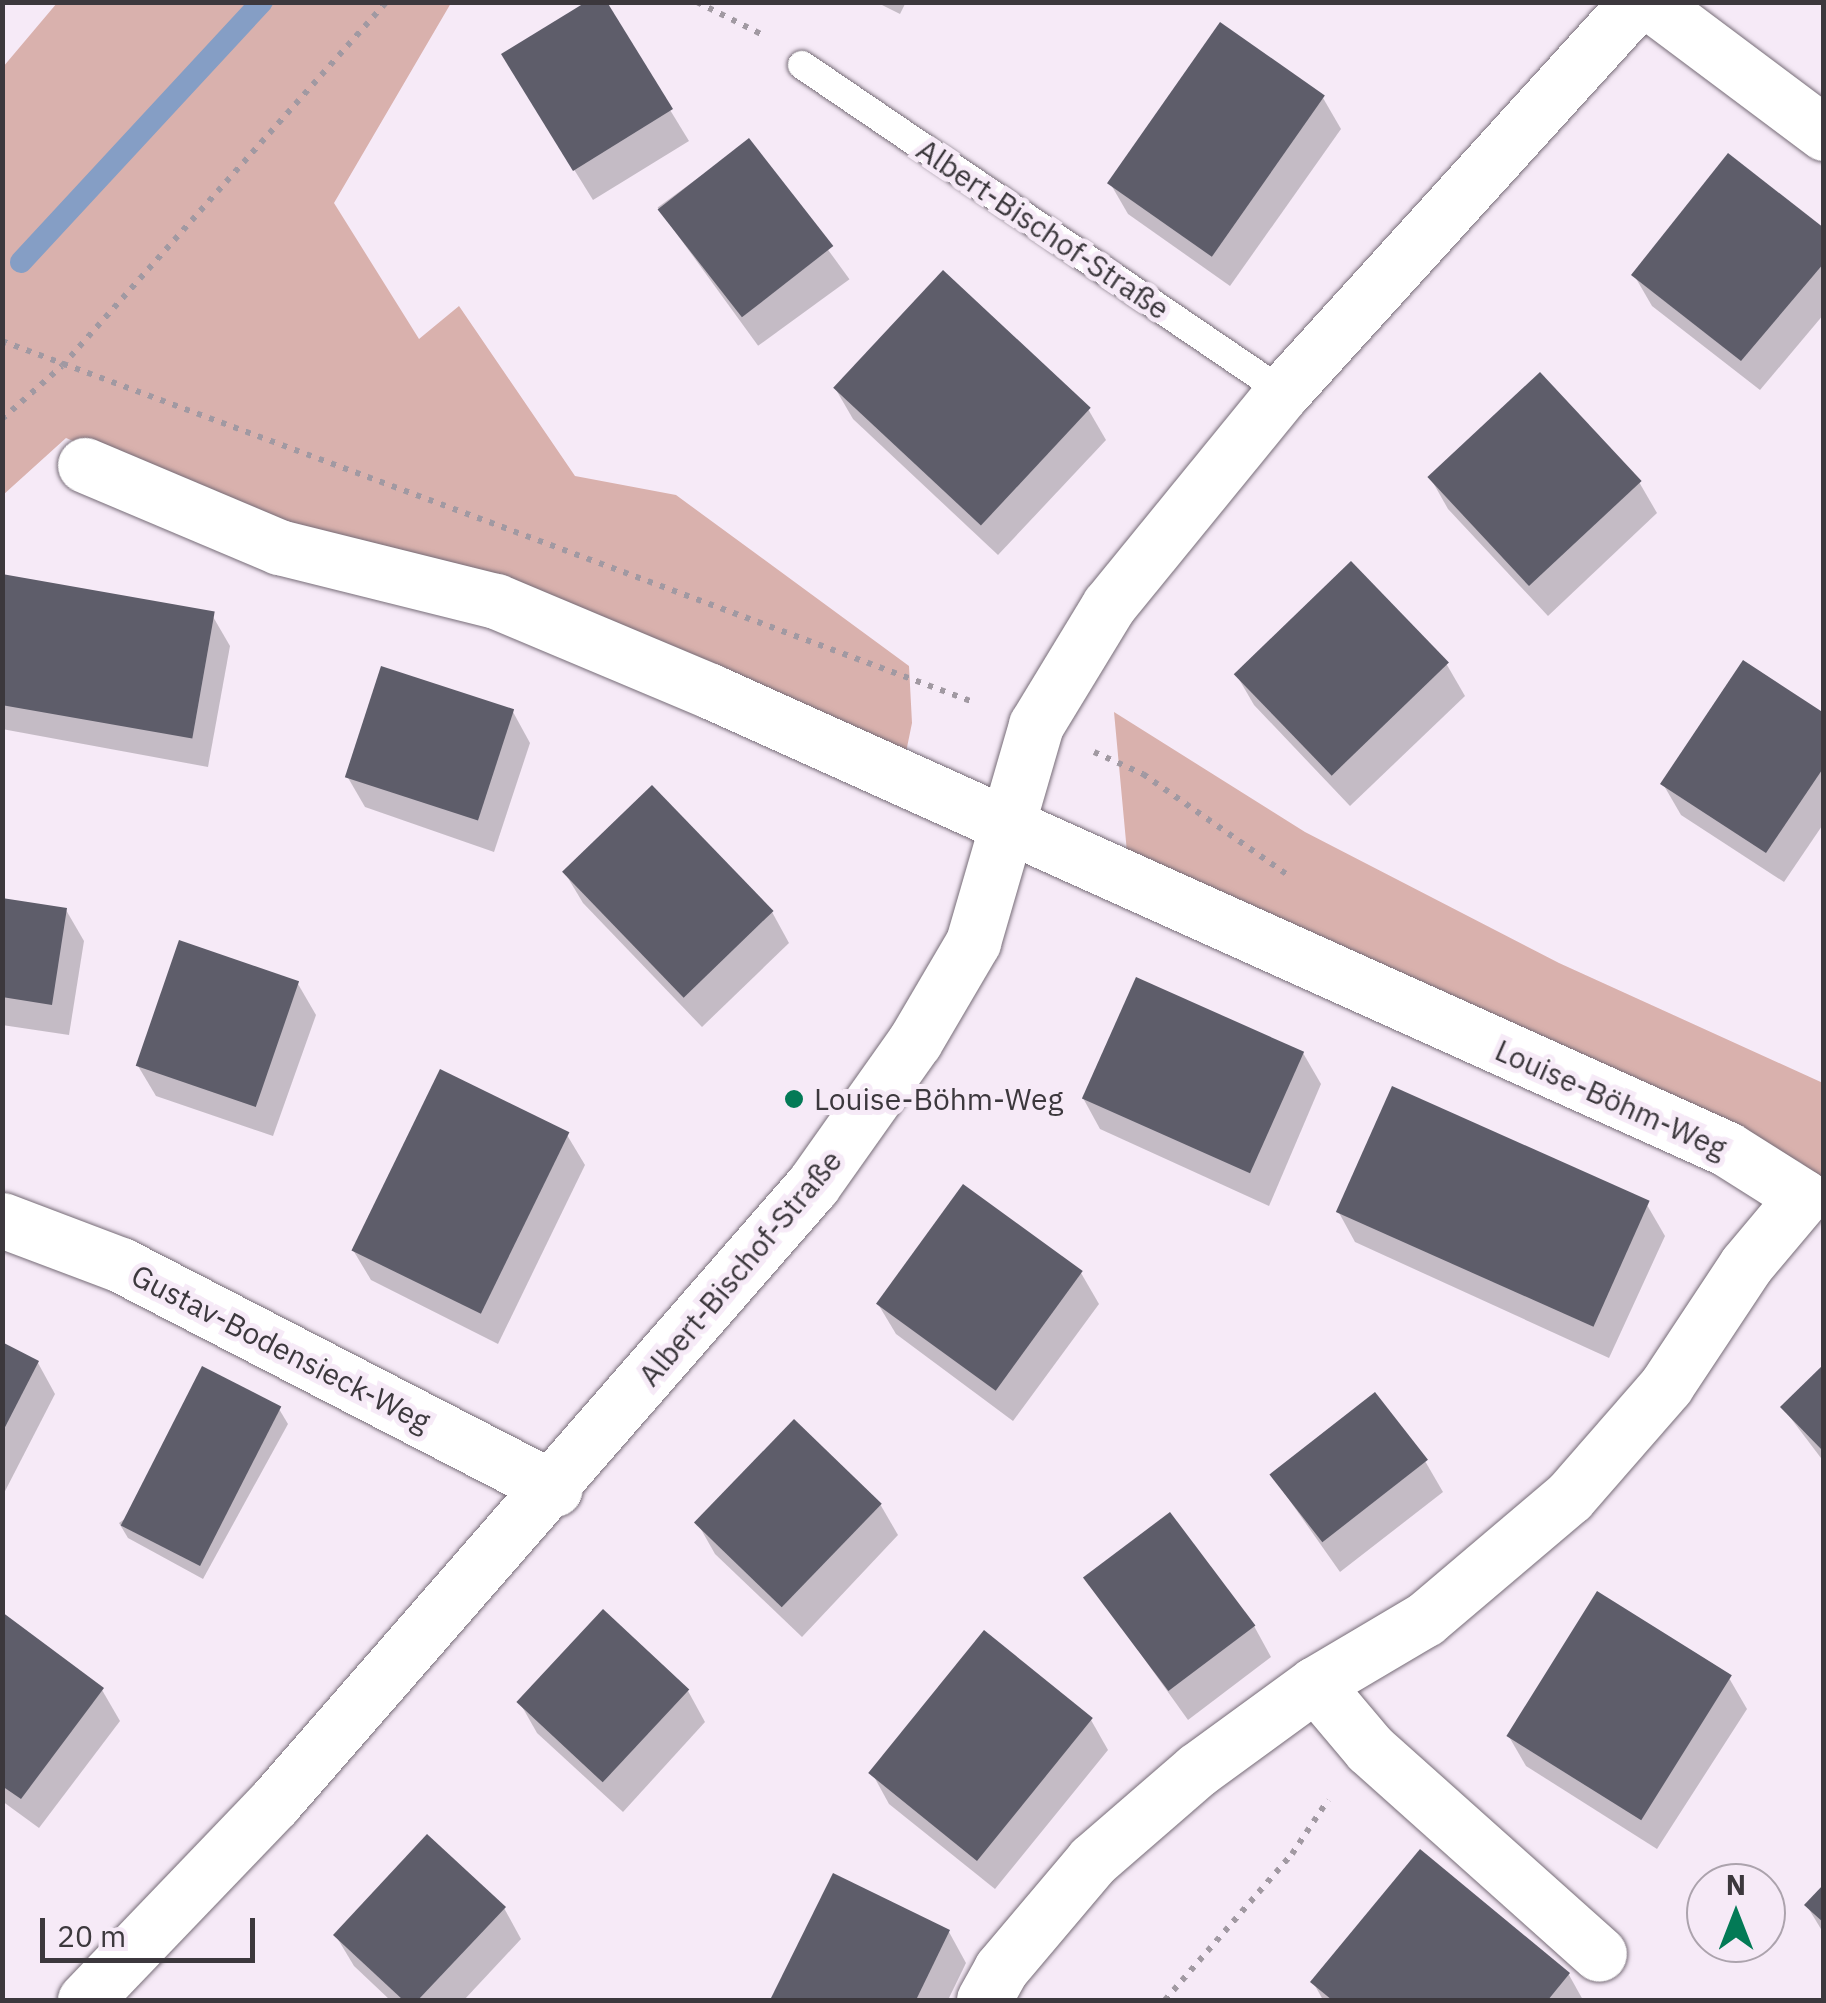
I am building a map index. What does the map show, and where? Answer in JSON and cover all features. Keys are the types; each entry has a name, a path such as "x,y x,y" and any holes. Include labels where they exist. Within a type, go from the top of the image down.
{"street":[{"name":"Albert-Bischof-Straße","path":"85,2000 274,1803 554,1488 813,1185 915,1041 973,942 1036,726 1109,605 1283,392 1636,2"},
{"path":"1649,2 1824,132"},
{"name":"Louise-Böhm-Weg","path":"85,465 279,548 496,601 710,691 1727,1150 1813,1204 1746,1265 1666,1386 1569,1497 1425,1619 1316,1684 1197,1770 1094,1860 1002,1969 984,2000"},
{"name":"Gustav-Bodensieck-Weg","path":"2,1220 120,1265 554,1488"},
{"path":"1316,1684 1370,1749 1598,1954"}],"lane":[{"name":"Albert-Bischof-Straße","path":"802,65 1283,392"}],"path":[{"path":"2,419 62,366 386,2"},
{"path":"697,2 788,47 802,65"},
{"path":"1165,2000 1292,1854 1370,1749"}],"shaded area":[{"path":"57,3 451,3 334,203 419,339 459,306 575,476 676,495 909,666 912,723 904,762 287,531 66,438 3,495 3,67"},
{"path":"1114,712 1305,832 1559,963 1823,1083 1823,1181 1800,1162 1128,863"}],"building":[{"path":"586,2 607,2 673,109 573,171 501,54"},
{"path":"1220,22 1325,95 1212,257 1107,183"},
{"path":"749,138 833,246 742,317 658,209"},
{"path":"1728,153 1824,228 1824,263 1741,361 1631,275"},
{"path":"943,270 1091,408 981,526 833,388"},
{"path":"1540,372 1642,481 1529,586 1427,477"},
{"path":"1351,561 1449,662 1332,776 1234,674"},
{"path":"2,574 215,612 192,739 2,705"},
{"path":"1743,660 1824,713 1824,767 1766,853 1660,784"},
{"path":"381,666 514,709 478,821 345,777"},
{"path":"652,785 774,911 684,998 562,872"},
{"path":"2,898 67,908 52,1005 2,997"},
{"path":"179,940 299,981 256,1107 136,1066"},
{"path":"1136,977 1304,1052 1250,1173 1082,1099"},
{"path":"440,1069 569,1132 481,1314 351,1251"},
{"path":"1392,1086 1650,1201 1593,1327 1336,1212"},
{"path":"963,1184 1083,1271 996,1391 876,1304"},
{"path":"2,1342 39,1361 2,1433"},
{"path":"1824,1364 1824,1452 1780,1407"},
{"path":"202,1366 281,1406 200,1566 121,1525"},
{"path":"1375,1392 1428,1460 1322,1542 1269,1474"},
{"path":"794,1419 882,1504 782,1607 694,1523"},
{"path":"1170,1512 1255,1625 1168,1691 1083,1578"},
{"path":"1597,1591 1732,1675 1641,1820 1506,1736"},
{"path":"603,1609 689,1689 603,1782 516,1702"},
{"path":"2,1612 104,1688 21,1799 2,1786"},
{"path":"984,1630 1093,1718 977,1861 868,1773"},
{"path":"427,1834 506,1907 418,2000 403,2000 333,1935"},
{"path":"1420,1849 1570,1973 1548,2000 1332,2000 1310,1982"},
{"path":"833,1873 950,1930 916,2000 770,2000"},
{"path":"1824,1884 1824,1923 1804,1905"}],"waterway":[{"path":"21,262 262,2"}],"place":[{"name":"Louise-Böhm-Weg","path":"794,1099"}]}
